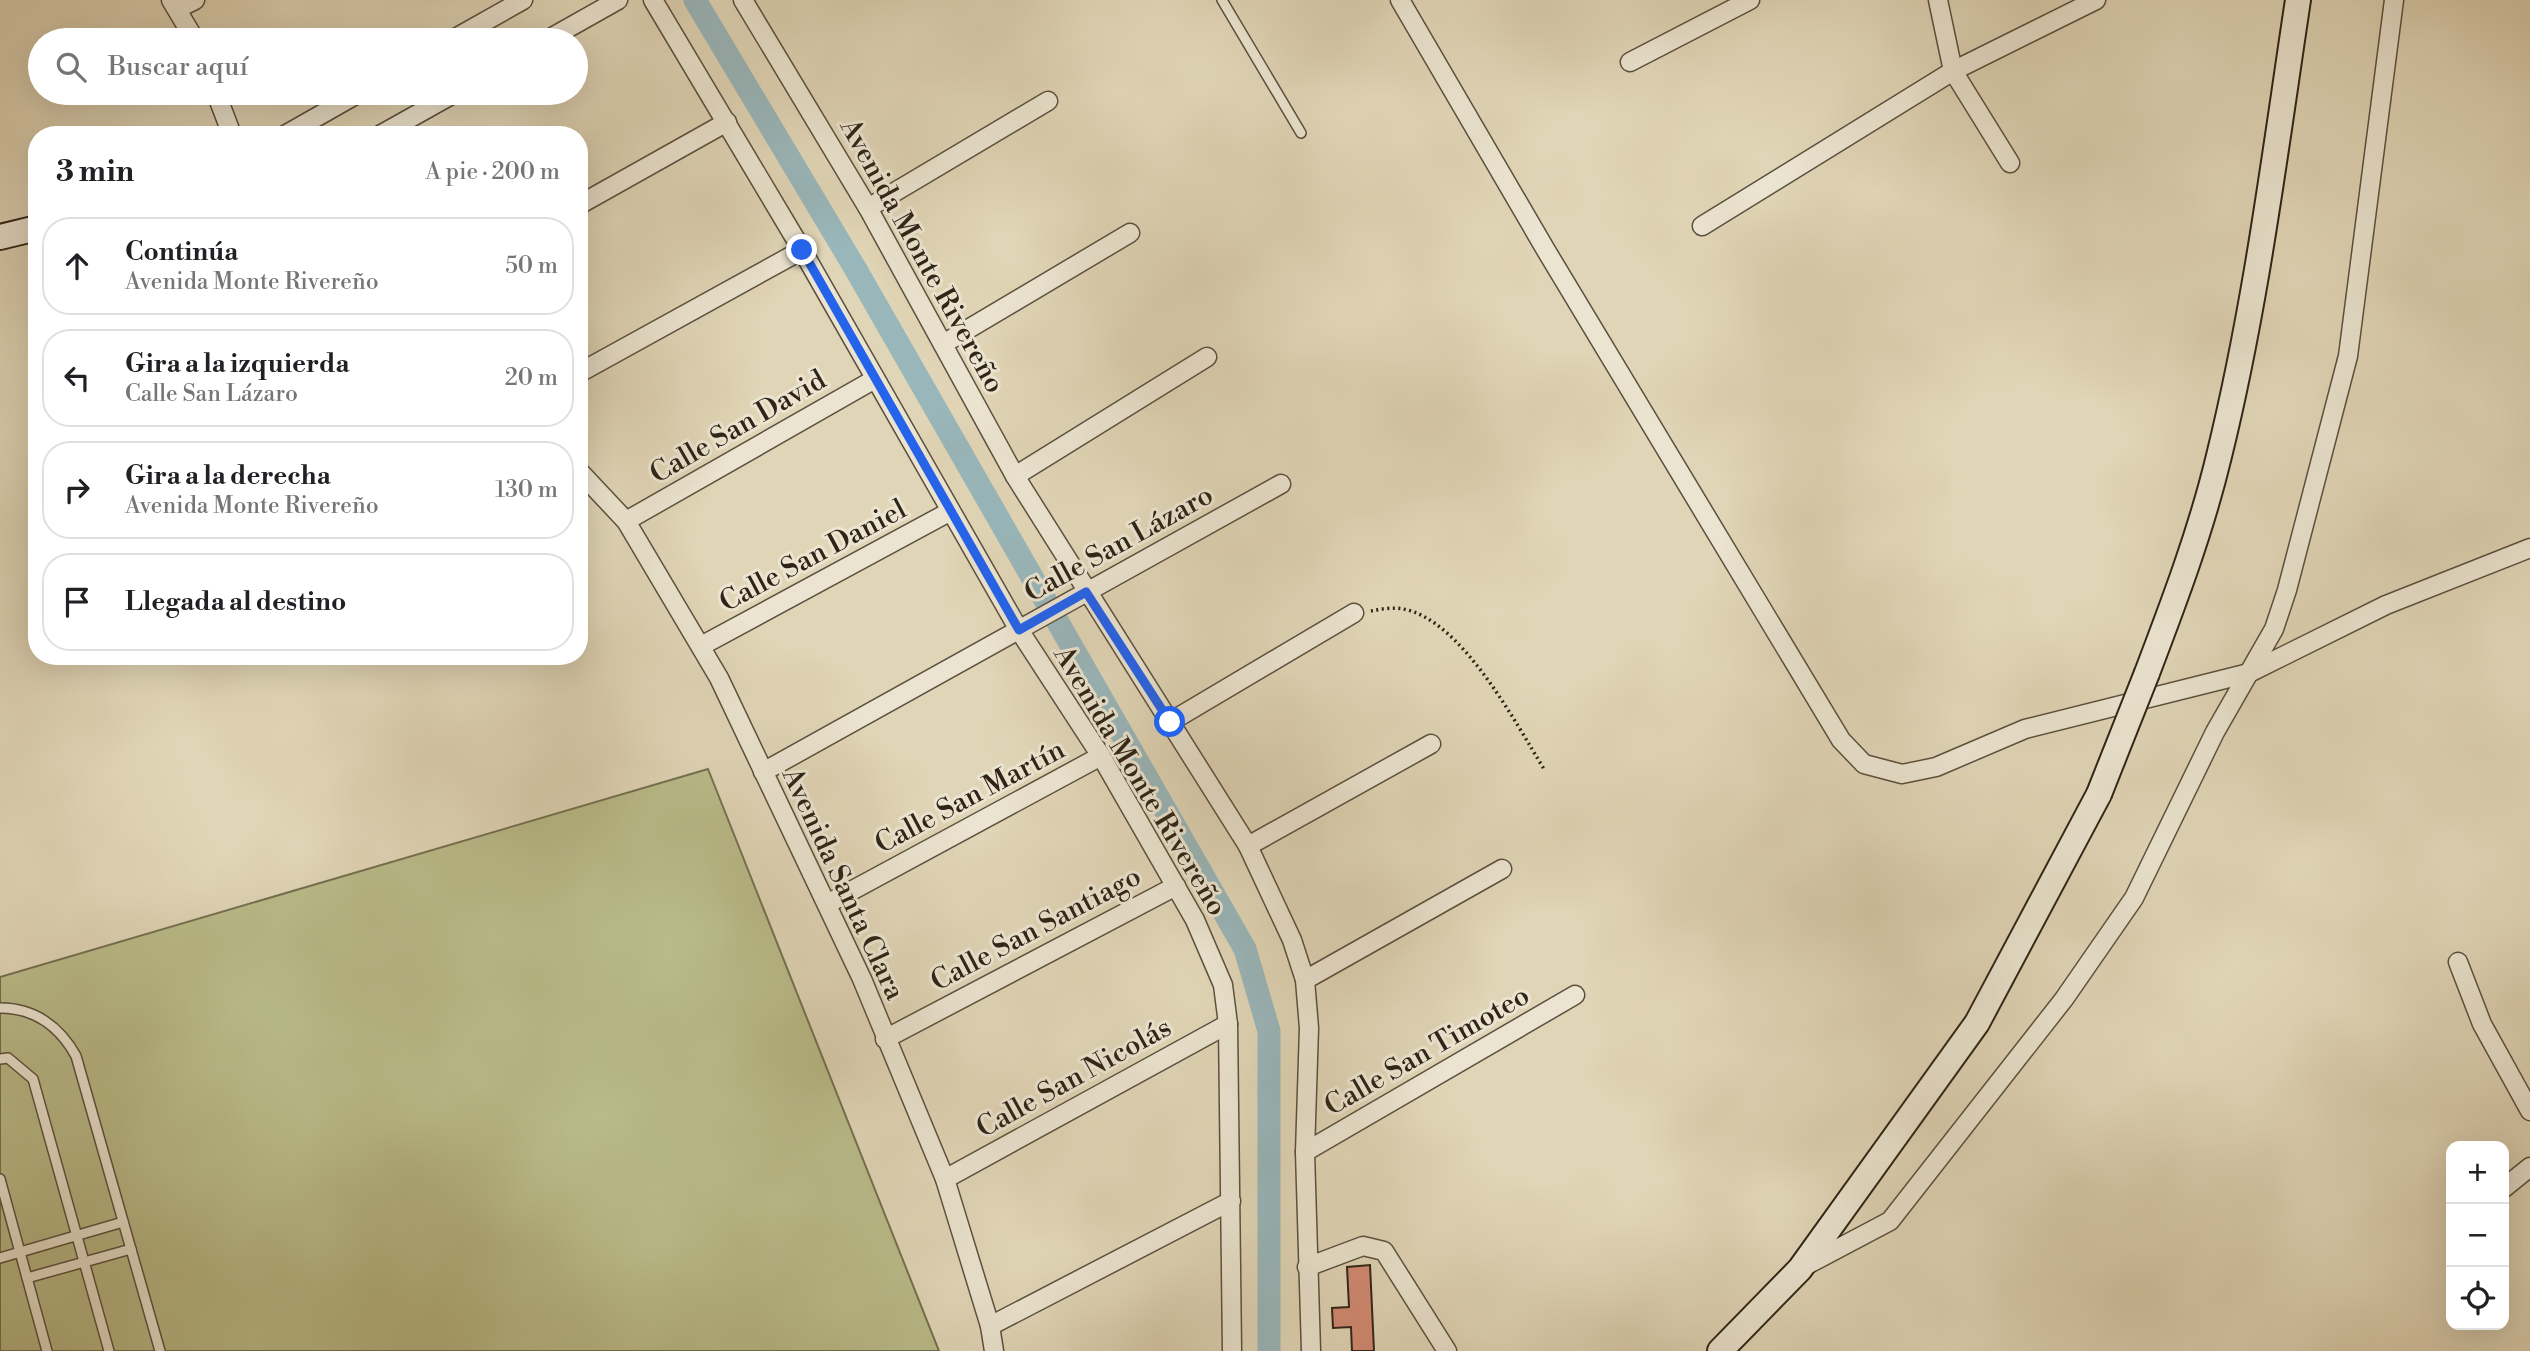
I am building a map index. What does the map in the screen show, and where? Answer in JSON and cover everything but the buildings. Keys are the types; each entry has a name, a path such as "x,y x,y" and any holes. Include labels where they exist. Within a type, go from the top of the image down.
{"main road":[{"path":"1720,1351 1800,1269 1977,1023 2099,794 2191,555 2219,458 2244,346 2298,0"},
{"path":"0,237 28,230"}],"street":[{"path":"188,28 174,4 195,0"},
{"path":"473,28 523,0"},
{"path":"568,28 618,0"},
{"name":"Avenida Monte Rivereño","path":"653,0 802,250 949,512 1019,629 1101,756 1195,920 1218,973 1228,1024 1233,1351"},
{"name":"Avenida Monte Rivereño","path":"743,0 868,208 1015,476 1085,593 1248,846 1272,893 1305,980 1309,1028 1305,1152 1311,1351"},
{"path":"1401,0 1546,252 1841,740 1864,764 1902,774 1936,767 2025,729 2249,673 2386,605 2530,548"},
{"path":"1630,62 1750,0"},
{"path":"1938,0 1953,71 2010,163"},
{"path":"1702,226 1953,71 2096,0"},
{"path":"1800,1269 1890,1221 2064,999 2134,898 2215,732 2274,629 2287,590 2348,356 2394,0"},
{"path":"868,208 1048,101"},
{"path":"221,105 229,126"},
{"path":"301,126 338,105"},
{"path":"396,126 433,105"},
{"path":"588,200 727,122"},
{"path":"943,344 1130,233"},
{"path":"588,368 802,250"},
{"path":"1015,476 1207,357"},
{"name":"Calle San David","path":"626,520 875,379"},
{"name":"Avenida Santa Clara","path":"588,480 626,520 701,646 827,904 945,1179 990,1326 994,1351"},
{"name":"Calle San Lázaro","path":"762,772 1281,484"},
{"name":"Calle San Daniel","path":"701,646 949,512"},
{"path":"1170,722 1354,613"},
{"path":"1248,846 1431,744"},
{"name":"Calle San Martín","path":"827,904 1101,756"},
{"path":"1305,980 1502,869"},
{"name":"Calle San Santiago","path":"885,1039 1175,886"},
{"path":"2458,962 2482,1024 2530,1111"},
{"name":"Calle San Timoteo","path":"1305,1152 1575,995"},
{"name":"Calle San Nicolás","path":"945,1179 1228,1024"},
{"path":"2509,1184 2530,1167"},
{"path":"990,1326 1231,1201"},
{"path":"1307,1267 1363,1246 1384,1251 1447,1351"}],"lane":[{"path":"1223,0 1301,133"},
{"path":"0,1008 16,1008 47,1021 64,1034 76,1056 160,1351"},
{"path":"0,1059 8,1058 33,1079 109,1351"},
{"path":"0,1179 47,1351"},
{"path":"0,1258 123,1222"},
{"path":"27,1278 131,1249"}],"path":[{"path":"1354,613 1404,609 1423,617 1450,637 1486,679 1544,769"}],"green space":[{"path":"708,769 939,1351 0,1351 0,977"}],"waterway":[{"path":"695,0 855,268 1245,949 1269,1031 1269,1351"}],"route":[{"path":"802,250 949,512 1019,630 1086,592 1170,722"}]}
